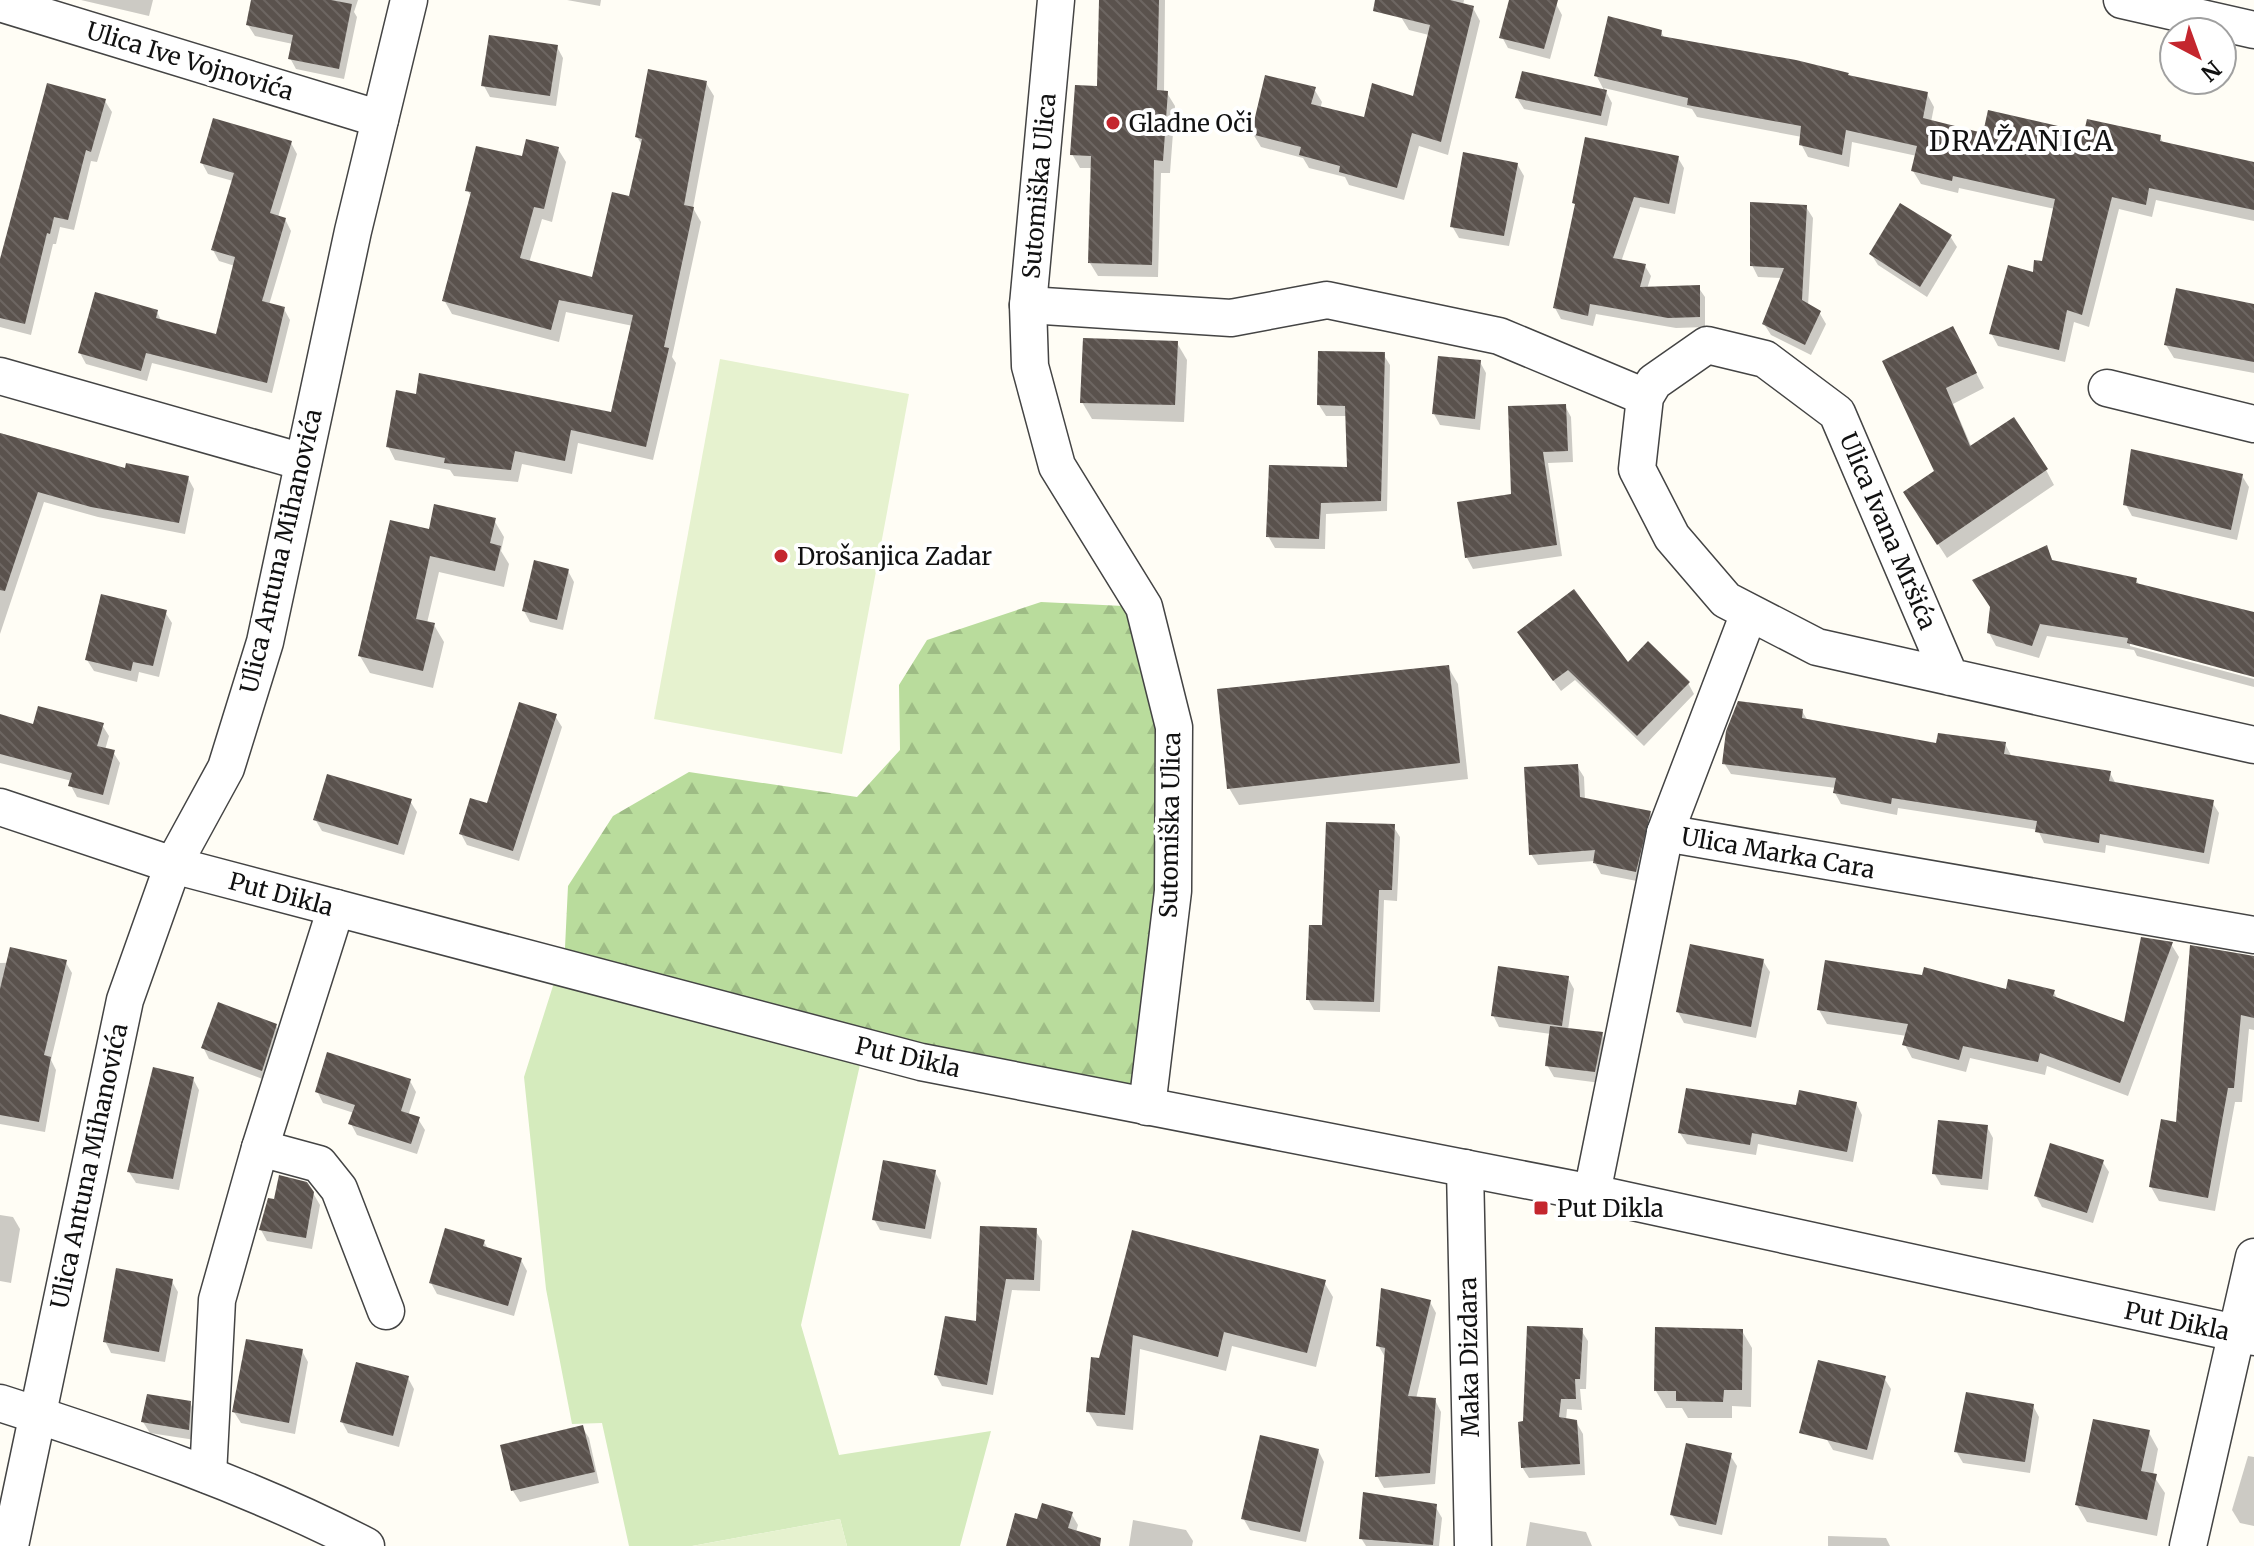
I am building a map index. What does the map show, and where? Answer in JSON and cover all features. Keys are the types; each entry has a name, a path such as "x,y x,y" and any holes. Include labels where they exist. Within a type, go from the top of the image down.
{"street":[{"name":"Ulica Antuna Mihanovića","path":"10,1546 53,1330 125,1000 173,865 226,768 265,642 353,231 409,0"},
{"name":"Sutomiška Ulica","path":"1056,0 1028,305 1030,366 1057,466 1144,607 1174,727 1173,891 1147,1107"},
{"path":"2122,0 2254,30"},
{"name":"Ulica Ive Vojnovića","path":"0,3 380,119"},
{"path":"1028,305 1231,318 1327,300 1499,336 1645,397"},
{"name":"Ulica Ivana Mršića","path":"1950,677 1837,413 1765,359 1707,345 1654,382 1645,397 1637,469 1672,537 1726,600 1817,647 1950,677 2254,745"},
{"path":"0,376 303,462"},
{"path":"2107,388 2254,424"},
{"path":"1665,833 1749,613"},
{"name":"Put Dikla","path":"0,807 173,865 921,1062 1592,1193 2245,1336"},
{"name":"Ulica Marka Cara","path":"1592,1193 1665,833 2254,935"},
{"path":"208,1475 217,1300 260,1148 336,908"},
{"path":"260,1148 319,1164 339,1189 386,1311"},
{"name":"Maka Dizdara","path":"1465,1168 1473,1546"},
{"path":"2188,1546 2245,1336 2254,1257"},
{"path":"0,1403 208,1475 323,1524 366,1546"}],"green space":[{"name":"Drošanjica Zadar","path":"720,359 909,394 842,754 654,719"},
{"path":"1041,602 1144,607 1174,727 1147,1107 564,968 568,886 613,816 689,772 857,797 900,750 899,685 927,640"},
{"path":"559,967 864,1047 801,1325 839,1455 991,1431 960,1546 847,1546 840,1519 692,1546 629,1546 602,1423 572,1424 546,1289 524,1077"},
{"path":"840,1519 847,1546 692,1546"}],"building":[{"path":"251,0 331,0 352,4 339,69 288,59 293,35 246,25"},
{"path":"1099,0 1159,0 1157,90 1168,91 1163,161 1154,160 1152,265 1088,263 1091,156 1070,155 1075,85 1097,86"},
{"path":"1375,0 1450,0 1474,6 1441,142 1412,133 1397,188 1339,172 1340,166 1299,155 1301,147 1251,134 1265,75 1316,87 1311,104 1364,117 1372,83 1413,96 1430,25 1373,11"},
{"path":"1509,0 1558,0 1544,49 1499,38"},
{"path":"1608,16 1662,30 1661,36 1796,60 1928,92 1923,118 1983,133 1988,110 2084,132 2087,119 2161,135 2160,141 2254,162 2254,210 2149,188 2146,205 2112,197 2082,315 2067,310 2059,350 1989,334 2008,265 2033,272 2034,260 2042,261 2055,199 1953,176 1952,181 1911,171 1917,146 1846,130 1842,155 1799,145 1801,126 1687,105 1688,98 1594,76"},
{"path":"489,35 558,45 550,96 481,86"},
{"path":"648,69 707,81 684,205 694,207 664,347 669,348 646,447 571,430 565,461 515,451 511,470 444,463 445,458 386,447 396,390 416,394 419,373 611,412 633,315 559,300 551,330 442,301 471,192 465,191 476,146 522,156 526,139 559,147 544,209 534,207 520,258 592,277 612,192 629,196 642,139 635,137"},
{"path":"1522,71 1607,90 1601,116 1515,98"},
{"path":"47,83 106,99 91,152 86,150 68,220 54,217 50,234 47,233 25,324 0,318 0,259"},
{"path":"213,118 292,141 270,213 286,218 262,301 285,307 267,383 146,353 141,371 78,353 95,292 158,310 156,318 216,334 235,257 211,250 234,173 200,163"},
{"path":"1585,137 1679,156 1669,204 1634,197 1613,258 1646,264 1640,287 1700,285 1700,317 1668,318 1590,304 1588,316 1553,308 1575,204 1572,203"},
{"path":"1463,152 1518,163 1504,236 1450,227"},
{"path":"1750,202 1807,205 1802,300 1821,311 1805,345 1762,324 1784,268 1750,266"},
{"path":"1900,203 1952,235 1920,287 1869,254"},
{"path":"2176,288 2254,304 2254,362 2164,345"},
{"path":"1953,326 1977,373 1946,388 1970,446 2014,417 2048,469 1937,545 1903,492 1934,471 1882,361"},
{"path":"1083,338 1178,341 1175,405 1080,403"},
{"path":"1318,351 1385,352 1381,501 1321,503 1319,539 1266,537 1269,465 1347,467 1345,406 1317,405"},
{"path":"1438,356 1481,360 1475,419 1432,414"},
{"path":"1566,404 1568,451 1543,452 1557,545 1465,558 1457,502 1511,494 1508,406"},
{"path":"0,433 125,468 126,463 189,476 179,523 91,507 38,492 5,591 0,590"},
{"path":"2131,449 2243,474 2231,530 2123,505"},
{"path":"434,504 496,518 490,543 501,546 495,571 430,556 416,619 435,623 423,671 358,656 390,520 429,529"},
{"path":"2047,545 2052,560 2137,578 2136,583 2254,612 2254,677 2127,643 2128,638 2040,624 2032,646 1987,633 1990,607 1972,580"},
{"path":"534,560 569,569 557,620 522,611"},
{"path":"1574,589 1628,662 1648,641 1690,682 1637,736 1568,670 1553,681 1517,632"},
{"path":"101,594 167,610 153,666 133,662 131,671 85,660"},
{"path":"1449,665 1460,763 1227,789 1217,689"},
{"path":"1738,701 1803,709 1802,718 1936,743 1938,733 2006,742 2004,754 2111,771 2109,781 2214,800 2204,853 2100,834 2099,843 2035,832 2037,821 1892,798 1891,804 1833,793 1836,778 1722,764 1726,731"},
{"path":"519,702 557,714 513,851 459,834 470,798 487,803"},
{"path":"38,706 104,723 97,746 115,750 103,795 68,786 72,773 0,754 0,714 33,724"},
{"path":"1578,764 1580,797 1651,811 1636,872 1593,863 1595,850 1529,855 1524,767"},
{"path":"327,774 412,799 398,845 313,820"},
{"path":"1326,822 1395,824 1392,890 1379,890 1374,1002 1306,1000 1309,925 1322,925"},
{"path":"2141,937 2173,942 2120,1083 2040,1053 2038,1062 1963,1046 1959,1060 1902,1045 1908,1024 1817,1010 1825,960 1922,975 1924,967 2006,989 2008,979 2055,990 2053,996 2124,1022"},
{"path":"1690,944 1764,959 1751,1027 1676,1012"},
{"path":"2190,945 2254,956 2254,1018 2241,1015 2234,1088 2228,1088 2208,1198 2149,1187 2161,1119 2176,1122"},
{"path":"10,947 67,960 44,1055 51,1057 39,1122 0,1115 0,989"},
{"path":"1498,966 1569,976 1562,1026 1491,1016"},
{"path":"218,1002 277,1024 262,1071 201,1048"},
{"path":"1550,1026 1603,1032 1595,1072 1545,1066"},
{"path":"327,1052 411,1079 401,1111 420,1117 411,1144 348,1124 355,1105 315,1092"},
{"path":"153,1067 194,1077 173,1179 127,1172"},
{"path":"1686,1088 1796,1105 1799,1090 1857,1102 1847,1152 1752,1133 1750,1145 1678,1133"},
{"path":"1938,1120 1988,1125 1982,1179 1932,1174"},
{"path":"2050,1143 2104,1160 2087,1213 2034,1196"},
{"path":"883,1160 936,1170 925,1229 872,1220"},
{"path":"279,1175 307,1182 314,1192 306,1238 259,1230 268,1198 274,1199"},
{"path":"980,1226 1037,1228 1034,1280 1006,1279 987,1385 934,1375 945,1316 976,1321"},
{"path":"445,1228 485,1240 483,1246 522,1258 508,1306 429,1283"},
{"path":"1132,1230 1326,1280 1307,1353 1224,1332 1218,1357 1133,1335 1125,1415 1086,1412 1091,1357 1099,1358"},
{"path":"116,1268 173,1279 159,1352 103,1342"},
{"path":"1381,1288 1431,1300 1408,1396 1436,1398 1430,1473 1375,1477 1385,1348 1376,1346"},
{"path":"1527,1326 1583,1328 1580,1379 1575,1379 1576,1399 1561,1399 1559,1417 1577,1420 1580,1464 1521,1468 1518,1422 1523,1421"},
{"path":"1655,1327 1743,1329 1742,1390 1724,1390 1723,1402 1676,1401 1676,1391 1654,1391"},
{"path":"246,1339 303,1349 289,1423 232,1412"},
{"path":"1818,1360 1886,1376 1867,1450 1799,1433"},
{"path":"356,1362 409,1376 393,1436 340,1422"},
{"path":"1966,1392 2034,1404 2025,1462 1954,1452"},
{"path":"147,1394 191,1401 189,1430 141,1422"},
{"path":"2093,1419 2150,1430 2141,1471 2157,1474 2147,1520 2075,1505"},
{"path":"583,1425 595,1472 511,1491 500,1445"},
{"path":"1260,1435 1319,1449 1300,1532 1241,1519"},
{"path":"1686,1443 1732,1453 1716,1525 1670,1515"},
{"path":"1363,1492 1437,1504 1433,1545 1359,1539"},
{"path":"1042,1503 1073,1512 1068,1528 1101,1538 1100,1546 1006,1546 1015,1513 1037,1519"}],"place":[{"name":"Gladne Oči","path":"1113,123"},
{"name":"Drošanjica Zadar","path":"781,556"},
{"name":"Put Dikla","path":"1541,1208"}],"district":[{"name":"DRAŽANICA","path":"2022,141"}]}
